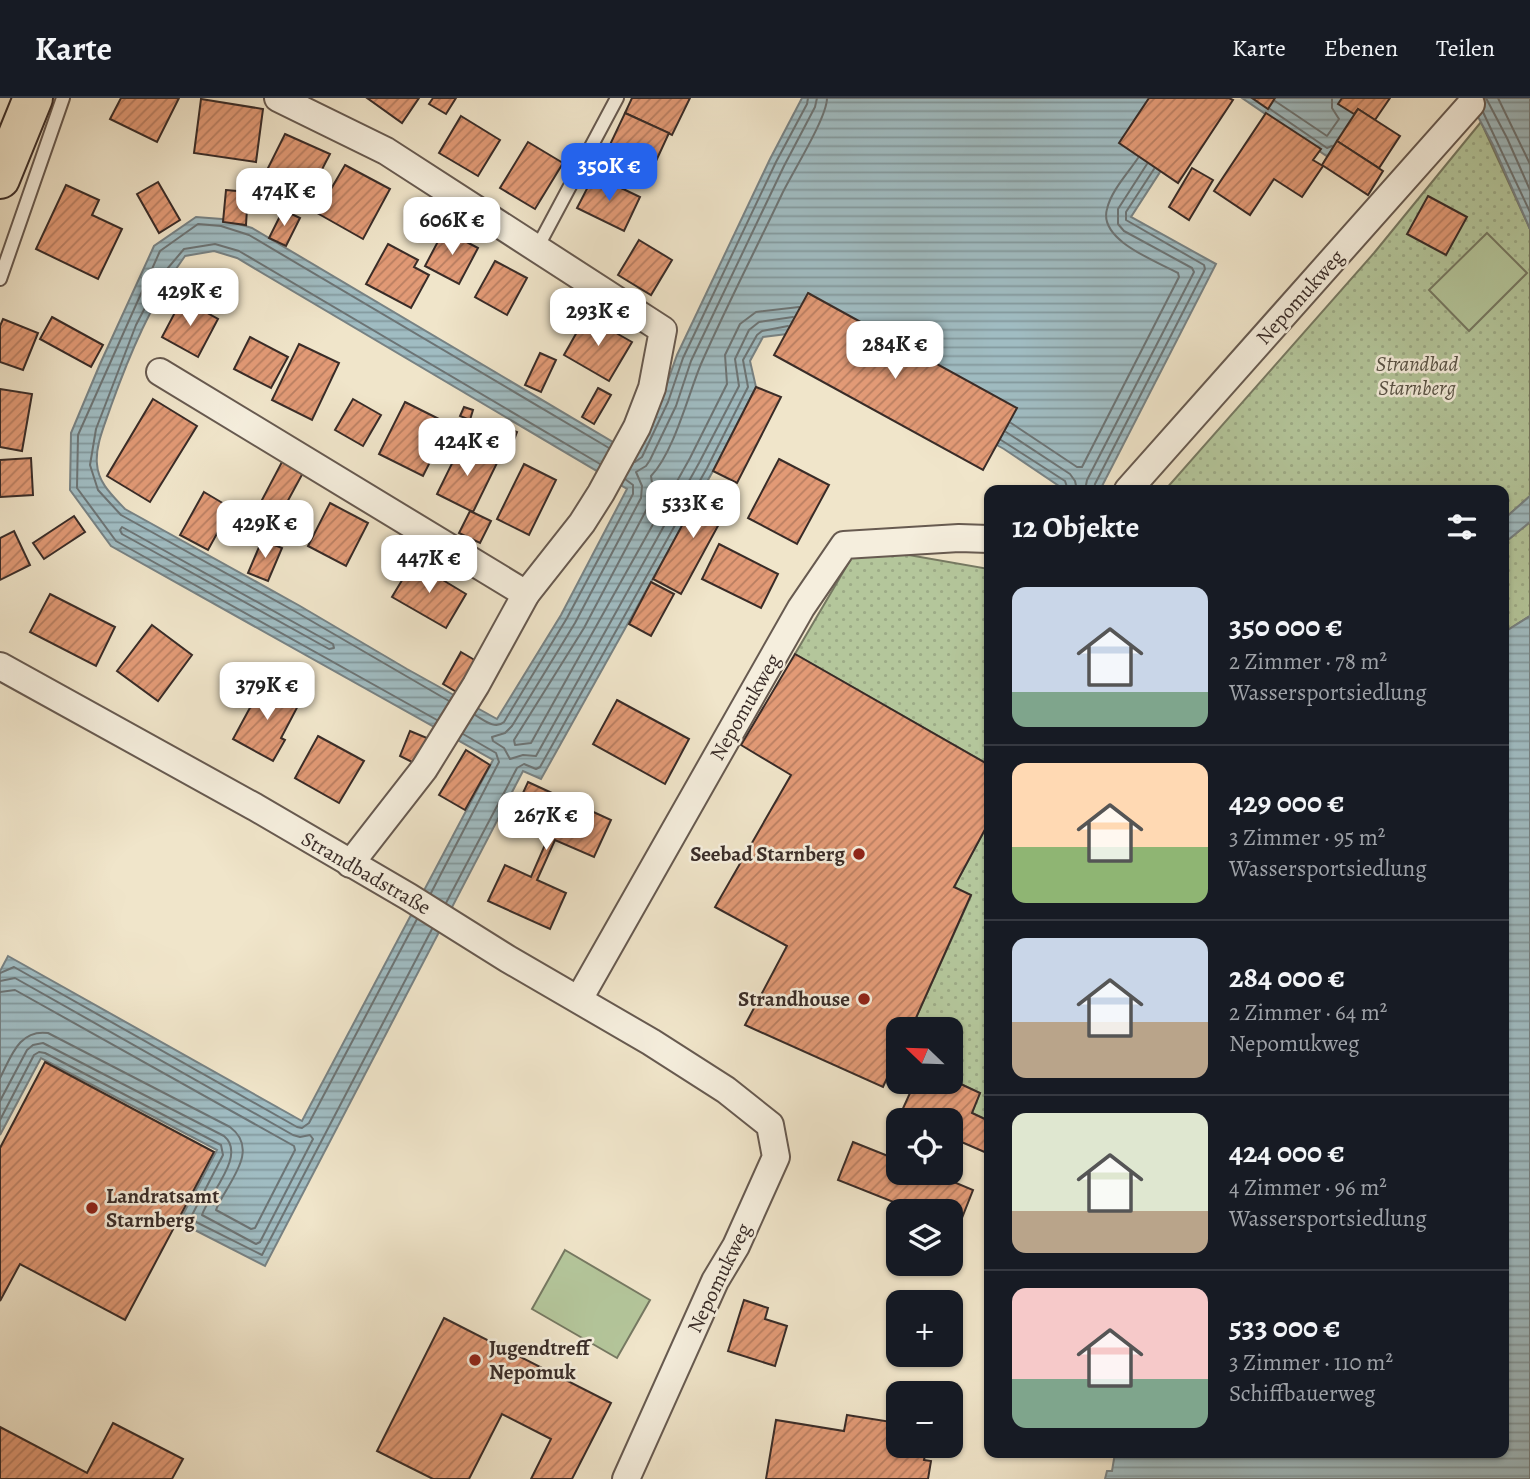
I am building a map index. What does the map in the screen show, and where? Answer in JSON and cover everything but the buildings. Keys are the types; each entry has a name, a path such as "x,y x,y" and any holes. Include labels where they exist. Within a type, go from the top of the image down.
{"main road":[{"path":"0,179 33,98"}],"street":[{"path":"278,98 386,151 663,330 652,388 637,427 601,493 582,523 526,594 476,685 424,769 350,864"},
{"name":"Nepomukweg","path":"1132,485 1471,104"},
{"path":"160,372 526,594"},
{"name":"Nepomukweg","path":"579,999 801,608 844,545 984,539"},
{"name":"Strandbadstraße","path":"0,666 255,807 579,999 726,1090"},
{"name":"Nepomukweg","path":"626,1479 715,1281 736,1245 776,1157 770,1125 726,1090"}],"lane":[{"path":"0,279 63,98"},
{"path":"537,248 617,98"}],"green space":[{"name":"Strandbad Starnberg","path":"1481,122 1530,229 1530,496 1509,515 1509,485 1169,485 1374,253"},
{"path":"1487,233 1527,273 1469,331 1429,290"},
{"path":"1530,522 1530,616 1509,629 1509,539"},
{"path":"903,554 984,568 984,762 795,654 852,557"},
{"path":"984,831 984,1119 972,1113 980,1093 963,1085 963,1017 916,1017 971,896 954,887"},
{"path":"565,1250 650,1300 617,1358 532,1309"}],"water":[{"path":"802,98 1208,98 1131,217 1216,264 1103,485 1058,485 1004,449 795,333 763,337 750,361 756,387 713,471 541,779 523,771 265,1266 179,1222 217,1150 41,1058 0,1135 0,971 8,956 302,1121 493,760 111,546 70,490 71,433 154,246 196,217 222,219 252,228 635,455 661,400 677,355","holes":["214,251 237,258 627,489 561,615 497,719 125,509 103,483 97,464 101,435 118,386 152,309 185,256"]},
{"path":"1242,98 1350,98 1347,103 1362,114 1331,159"},
{"path":"1468,98 1530,98 1530,229 1493,145"},
{"path":"1530,496 1530,522 1509,539 1509,515"},
{"path":"1530,616 1530,1479 1105,1479 1107,1471 1112,1471 1114,1458 1509,1458 1509,629"}],"place":[{"name":"Seebad Starnberg","path":"859,854"},
{"name":"Strandhouse","path":"864,999"},
{"name":"Landratsamt Starnberg","path":"92,1208"},
{"name":"Jugendtreff Nepomuk","path":"475,1360"}]}
